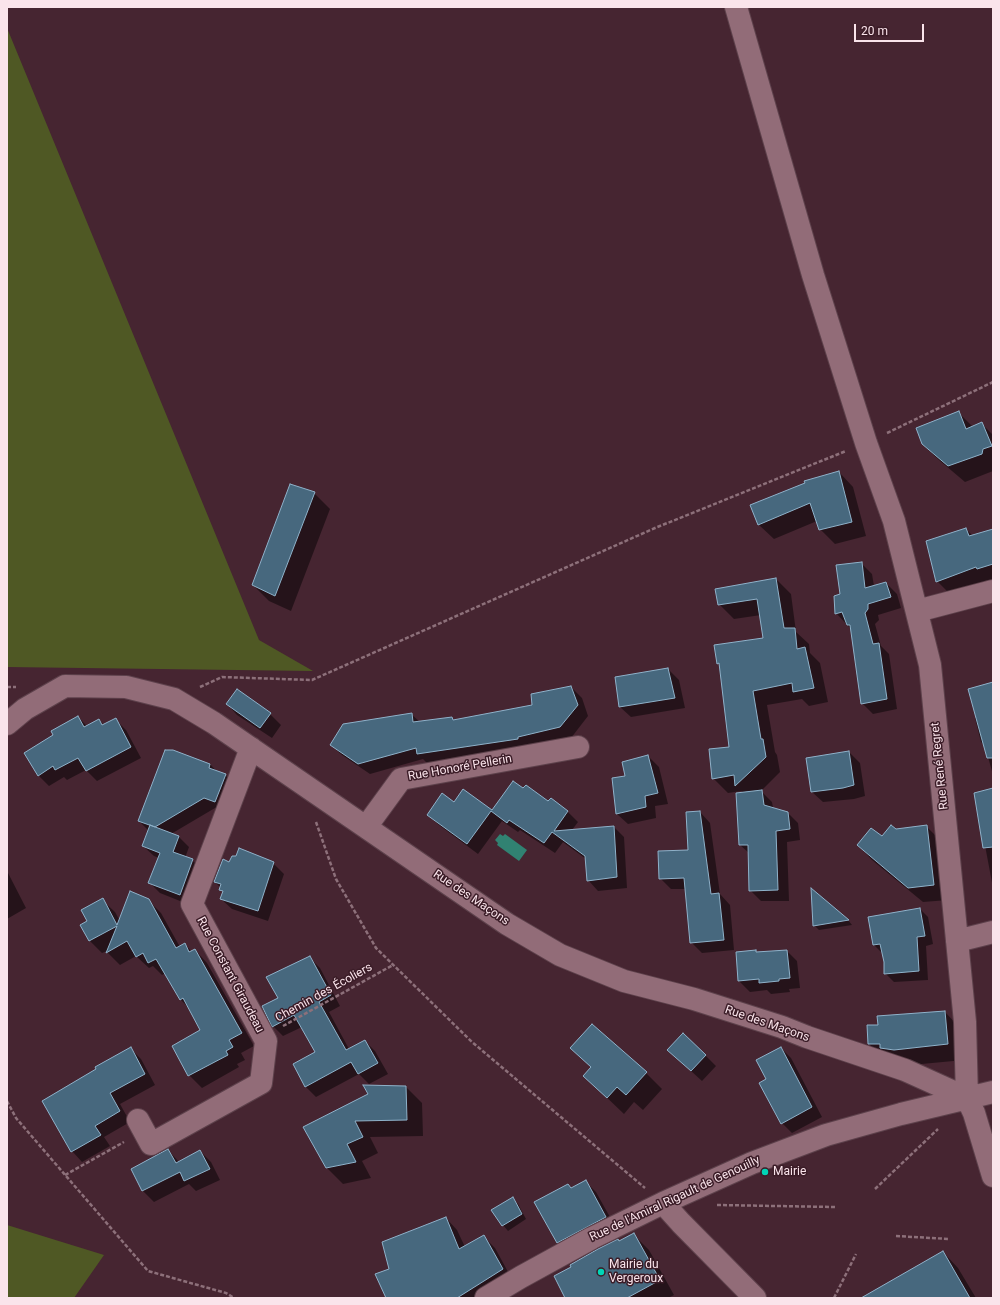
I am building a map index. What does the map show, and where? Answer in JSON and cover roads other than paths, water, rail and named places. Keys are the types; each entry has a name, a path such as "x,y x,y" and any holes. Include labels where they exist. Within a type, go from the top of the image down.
{"street":[{"name":"Rue René Regret","path":"736,7 813,275 866,443 894,521 918,611 930,665 965,1022 967,1098"},
{"path":"918,611 993,591"},
{"name":"Rue des Maçons","path":"7,724 25,709 65,686 126,687 174,699 214,722 506,924 560,955 624,981 701,1002 782,1027 905,1070 967,1098"},
{"name":"Rue Constant Giraudeau","path":"138,1120 151,1144 261,1083 266,1041 192,904 251,748"},
{"name":"Rue Honoré Pellerin","path":"366,827 402,779 578,748"},
{"path":"958,941 993,932"},
{"name":"Rue de l'Amiral Rigault de Genouilly","path":"486,1298 585,1241 662,1203 752,1163 826,1135 901,1114 993,1092"},
{"path":"967,1098 974,1113 993,1176"},
{"path":"662,1203 755,1298"}],"place":[{"name":"Mairie","path":"765,1172"},
{"name":"Mairie du Vergeroux","path":"601,1272"}]}
